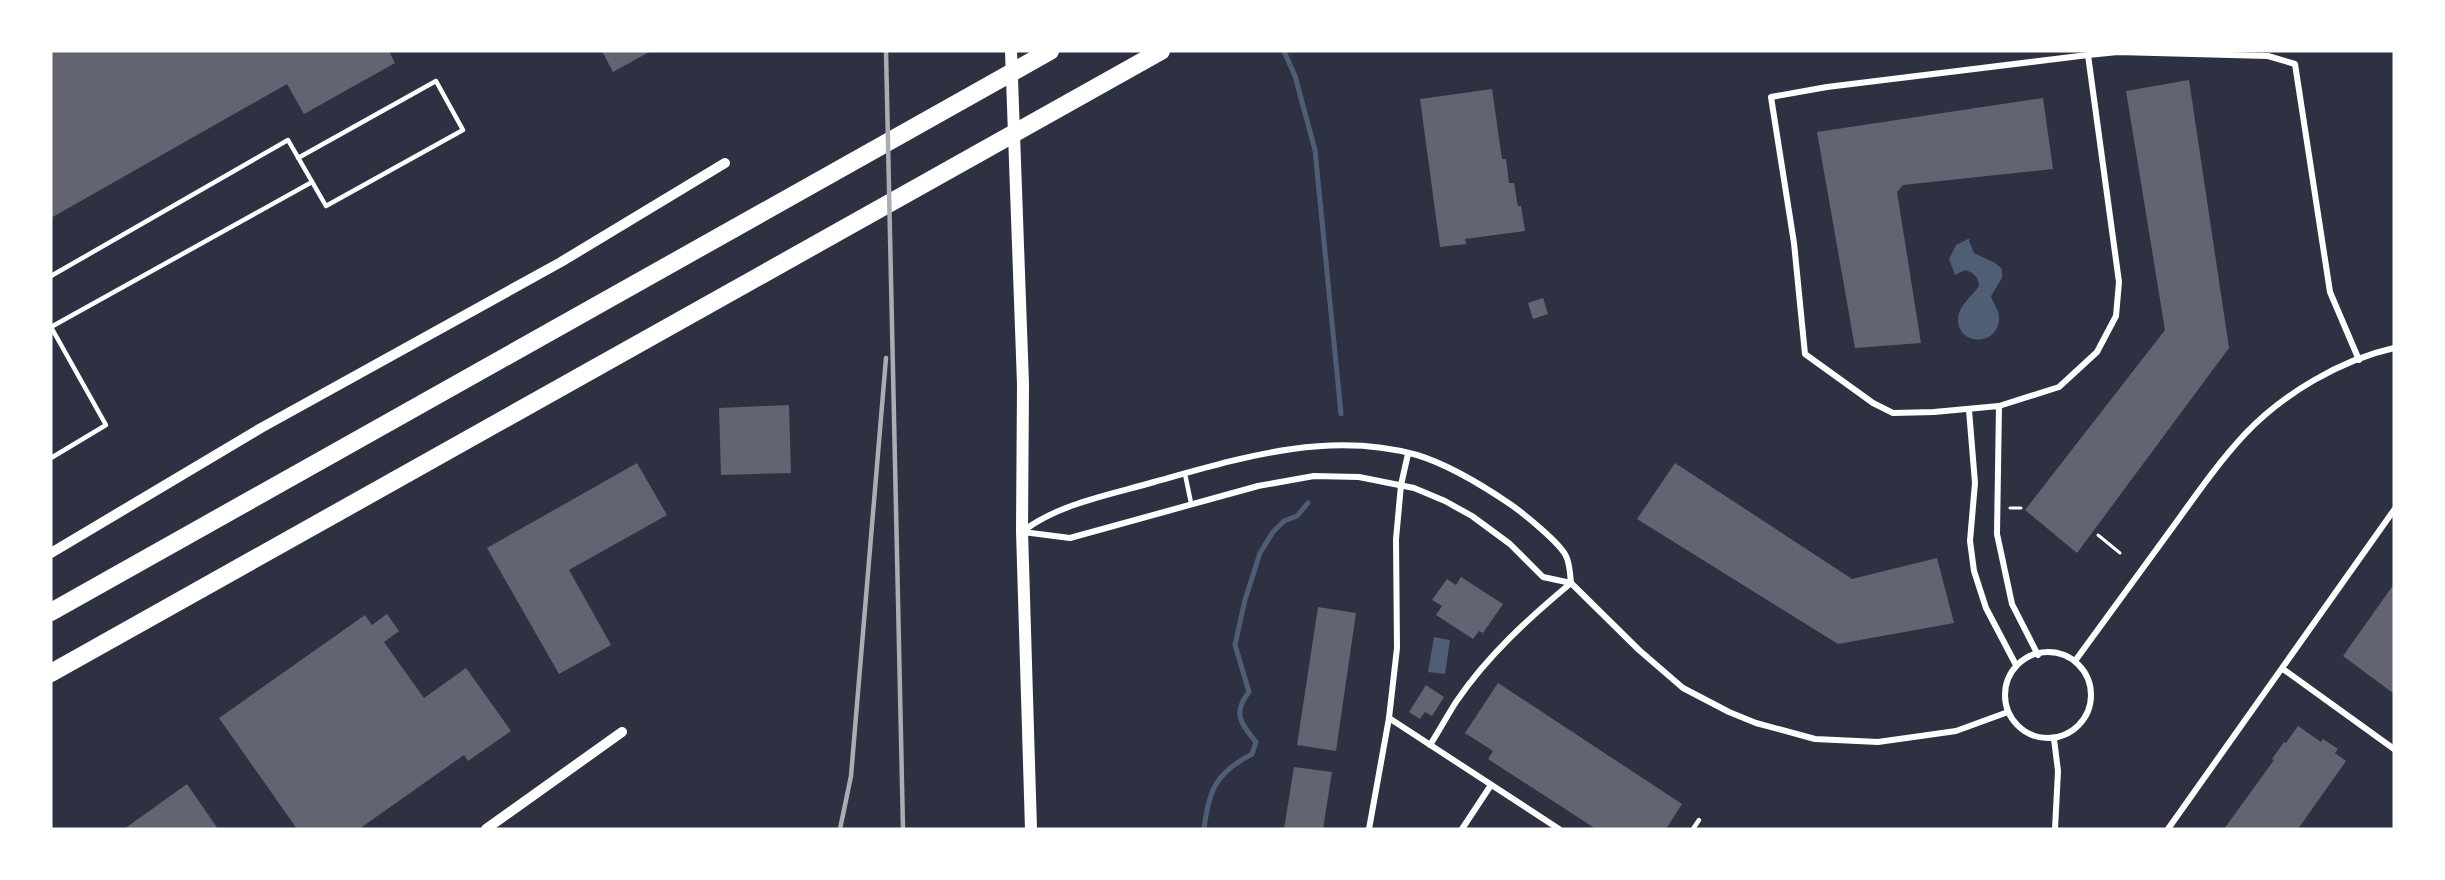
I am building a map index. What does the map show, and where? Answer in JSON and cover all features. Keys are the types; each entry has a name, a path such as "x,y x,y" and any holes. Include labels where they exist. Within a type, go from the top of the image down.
{"highway":[{"path":"51,612 1050,51"},
{"path":"51,673 1161,51"}],"main road":[{"path":"1011,51 1023,384 1022,531 1031,829"}],"street":[{"path":"2088,56 2119,282 2116,316 2097,352 2060,387 1999,406 1969,410 1893,413 1873,404 1805,354 1794,243 1771,97 1827,87 2118,52 2268,56 2295,64 2330,292 2359,360"},
{"path":"51,553 261,428 571,256 725,163"},
{"path":"2075,661 2219,464 2247,433 2273,410 2312,382 2359,360 2394,348"},
{"path":"1999,406 1997,534 2012,604 2038,655"},
{"path":"1969,410 1975,483 1970,541 1974,571 1986,608 2016,665"},
{"path":"1022,531 1038,520 1067,507 1185,474 1285,449 1320,445 1350,445 1428,459 1490,490 1522,513 1566,556 1571,583"},
{"path":"1369,829 1389,718 1397,648 1396,539 1401,485 1408,454"},
{"path":"1022,531 1070,538 1258,486 1314,476 1359,477 1401,485 1445,501 1472,516 1510,544 1543,577 1571,583 1639,650 1683,688 1729,712 1781,731 1815,739 1878,742 1915,739 1956,731 2008,712"},
{"path":"2168,829 2394,510"},
{"path":"1430,745 1456,702 1480,671 1536,612 1571,583"},
{"path":"2046,652 2061,654 2075,661 2085,672 2091,692 2090,707 2085,718 2075,729 2054,739 2028,734 2016,725 2008,712 2004,699 2006,684 2016,665 2025,658 2046,652"},
{"path":"2283,669 2394,749"},
{"path":"1389,718 1558,829"},
{"path":"486,829 622,732"},
{"path":"2054,739 2058,771 2055,829"},
{"path":"1462,829 1491,785"}],"lane":[{"path":"51,276 288,140 298,158 326,206 463,130 436,81 298,158"},
{"path":"51,458 106,425 51,327 312,182"},
{"path":"1185,474 1191,503"},
{"path":"1693,829 1699,820"}],"path":[{"path":"2010,508 2021,507"},
{"path":"2098,535 2120,553"}],"water":[{"path":"1970,238 1974,253 2002,269 2002,278 1991,296 1999,314 1997,327 1993,334 1978,340 1964,334 1959,327 1958,317 1979,286 1977,277 1965,270 1955,275 1949,259 1956,245"},
{"path":"1434,637 1450,640 1445,674 1428,672"}],"building":[{"path":"51,51 389,51 395,63 304,114 287,84 51,218"},
{"path":"602,51 651,51 613,72"},
{"path":"2189,80 2229,348 2077,553 2025,510 2165,330 2126,91"},
{"path":"1492,89 1502,159 1506,159 1509,183 1514,183 1525,231 1465,239 1466,244 1440,247 1420,99"},
{"path":"2043,98 2053,169 1903,185 1897,192 1921,343 1855,348 1817,132"},
{"path":"1543,298 1548,314 1533,319 1528,303"},
{"path":"789,405 791,473 721,475 719,408"},
{"path":"637,463 667,515 569,570 611,645 559,674 487,548"},
{"path":"1675,463 1852,579 1937,558 1954,623 1838,644 1637,519"},
{"path":"1461,577 1503,604 1483,633 1479,631 1473,639 1436,615 1442,606 1432,600 1447,579 1456,585"},
{"path":"2394,584 2394,691 2393,693 2343,656"},
{"path":"1318,607 1356,613 1336,751 1297,745"},
{"path":"387,614 399,631 384,642 424,698 466,668 511,731 468,761 464,755 359,829 297,829 219,718 365,615 372,625"},
{"path":"1498,683 1682,804 1666,829 1596,829 1488,759 1493,751 1465,733"},
{"path":"1426,685 1444,697 1432,716 1425,712 1420,719 1409,712"},
{"path":"2298,726 2321,742 2323,739 2338,749 2335,753 2346,761 2298,829 2224,829 2274,760 2272,759 2284,742 2286,743"},
{"path":"1294,767 1332,772 1323,829 1284,829"},
{"path":"187,784 218,829 124,829"}],"waterway":[{"path":"1284,51 1295,76 1315,150 1341,414"},
{"path":"1204,829 1209,803 1216,784 1230,768 1252,754 1256,742 1246,730 1240,712 1249,692 1235,645 1245,600 1260,553 1273,532 1284,521 1297,516 1308,503"}],"railway":[{"path":"886,51 903,829"},
{"path":"840,829 851,776 886,358"}]}
